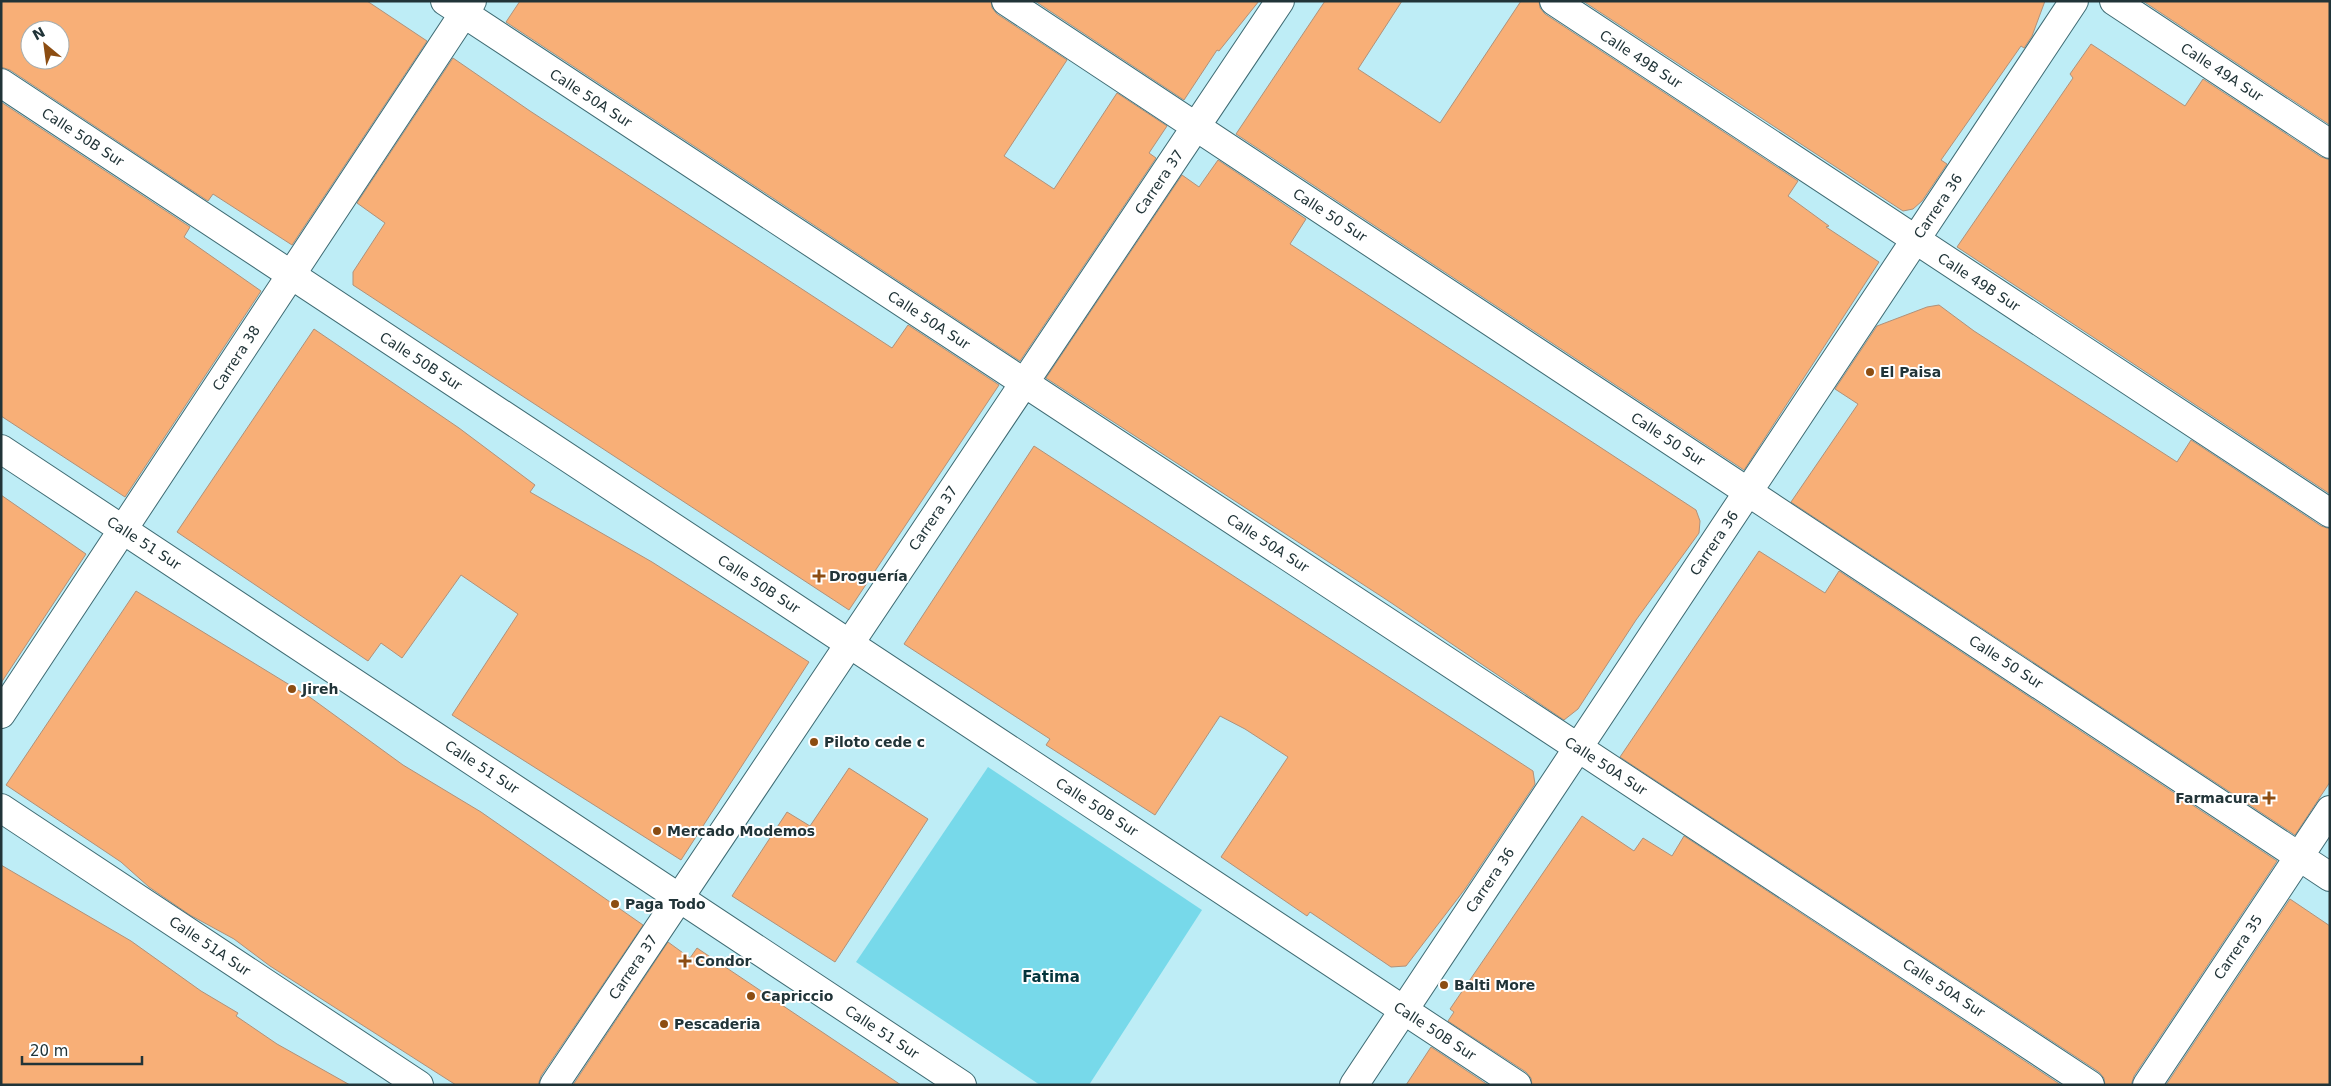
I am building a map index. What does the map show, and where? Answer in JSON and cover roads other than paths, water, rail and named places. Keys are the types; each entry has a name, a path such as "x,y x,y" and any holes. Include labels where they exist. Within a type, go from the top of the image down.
{"street":[{"name":"Calle 50 Sur","path":"1006,1 2330,877"},
{"name":"Carrera 37","path":"554,1085 1280,1"},
{"name":"Calle 49B Sur","path":"1554,1 2330,513"},
{"name":"Carrera 36","path":"1354,1085 2074,1"},
{"name":"Calle 49A Sur","path":"2114,1 2330,144"},
{"name":"Carrera 38","path":"1,714 291,274 460,5"},
{"name":"Calle 50A Sur","path":"460,5 1024,382 2090,1085"},
{"name":"Calle 50B Sur","path":"1,83 1517,1085"},
{"name":"Calle 51 Sur","path":"1,449 962,1085"},
{"name":"Calle 51A Sur","path":"1,808 419,1085"},
{"name":"Carrera 35","path":"2147,1085 2330,810"}],"place":[{"name":"El Paisa","path":"1870,372"},
{"name":"Droguería","path":"819,576"},
{"name":"Jireh","path":"292,689"},
{"name":"Piloto cede c","path":"814,742"},
{"name":"Farmacura","path":"2269,798"},
{"name":"Mercado Modemos","path":"657,831"},
{"name":"Paga Todo","path":"615,904"},
{"name":"Condor","path":"685,961"},
{"name":"Balti More","path":"1444,985"},
{"name":"Capriccio","path":"751,996"},
{"name":"Pescaderia","path":"664,1024"}],"district":[{"name":"Fatima","path":"1051,977"}]}
